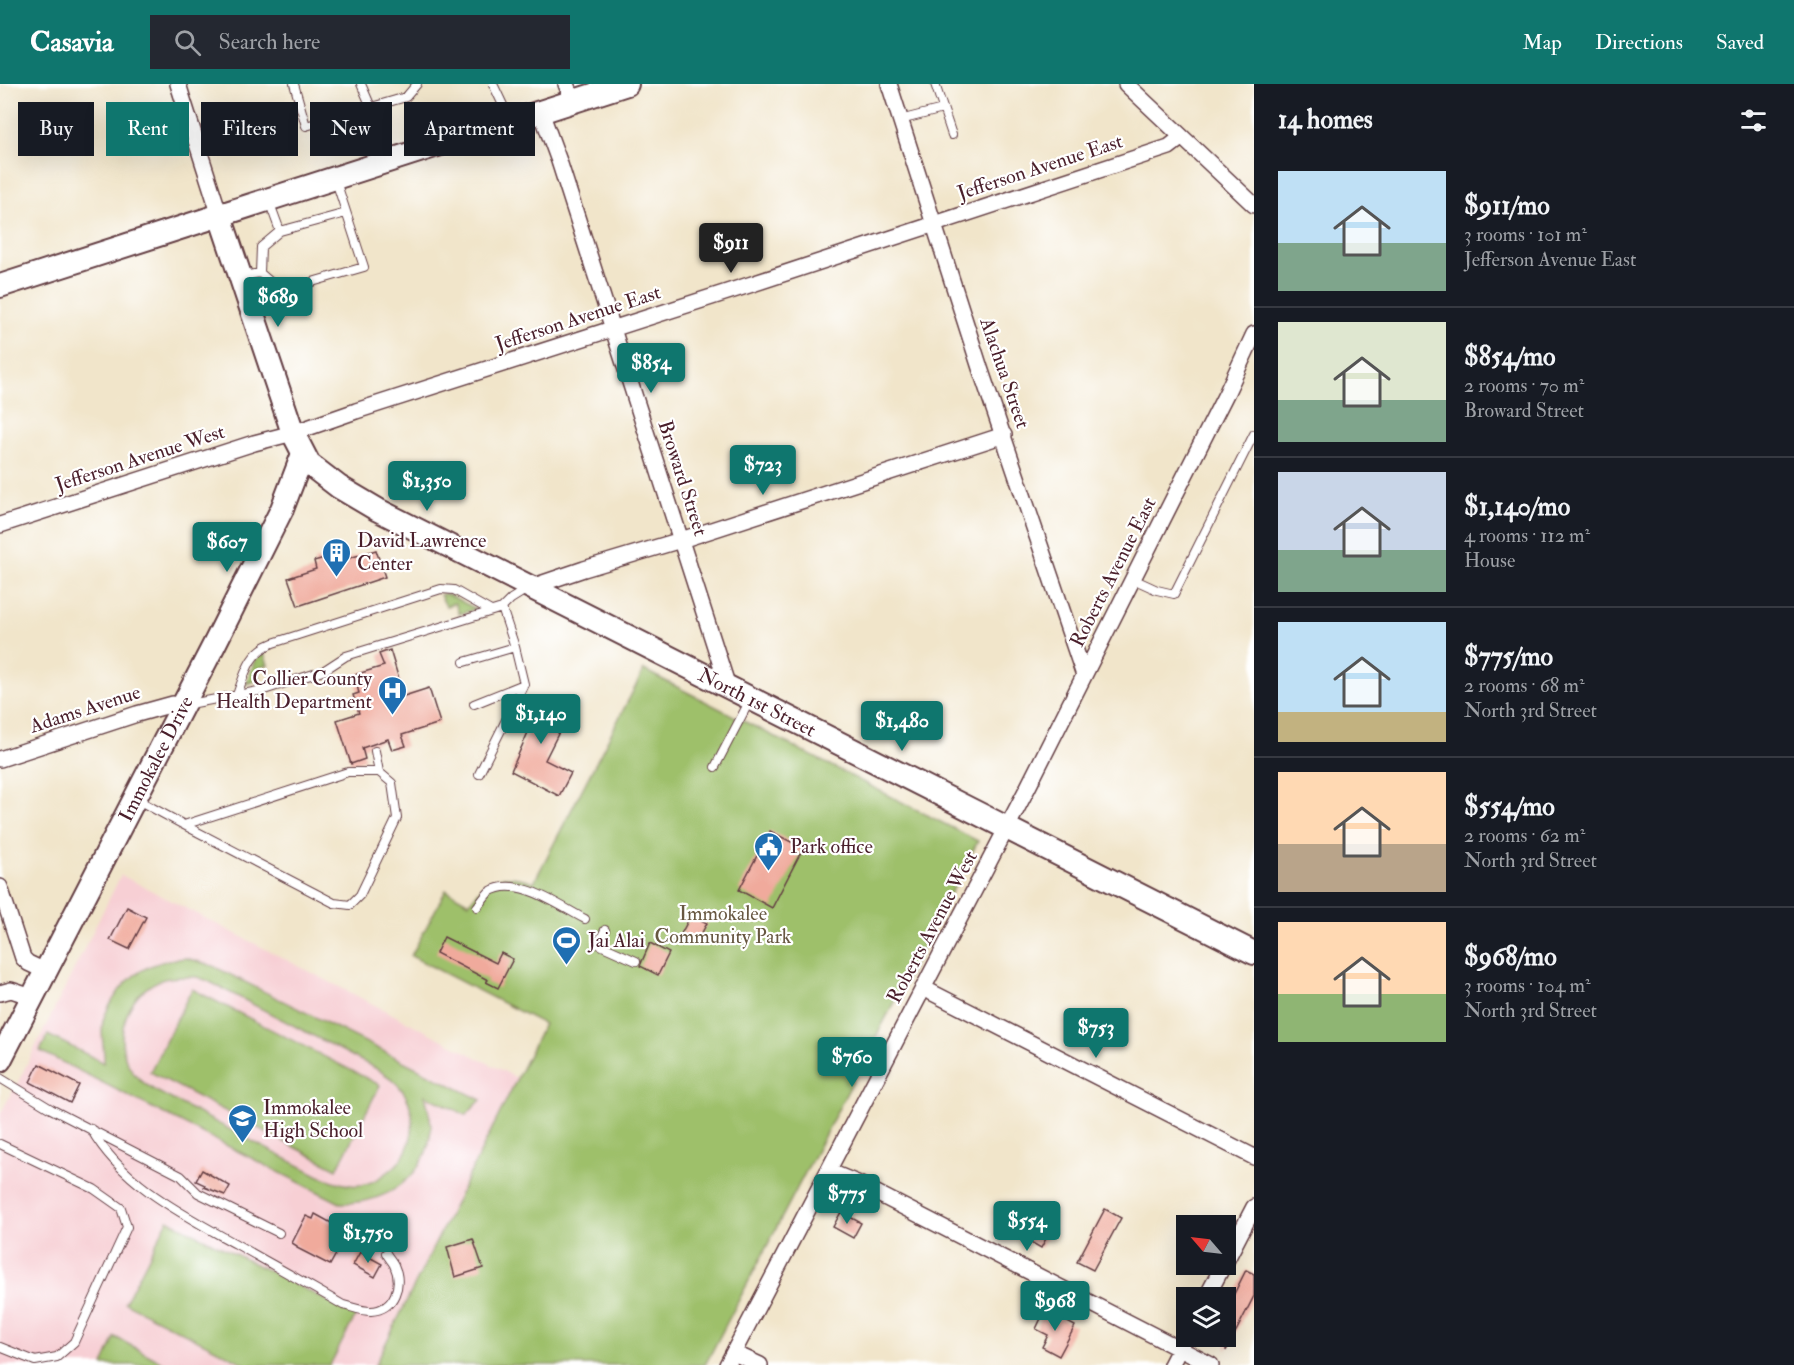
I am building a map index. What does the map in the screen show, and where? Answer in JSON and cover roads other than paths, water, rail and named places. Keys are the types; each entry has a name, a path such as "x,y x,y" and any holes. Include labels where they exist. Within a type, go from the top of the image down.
{"street":[{"path":"178,84 220,216"},
{"path":"535,114 570,93 627,84"},
{"name":"Alachua Street","path":"889,84 1084,675"},
{"path":"1126,84 1254,205"},
{"name":"Broward Street","path":"541,112 559,161 728,687"},
{"name":"Jefferson Avenue East","path":"293,434 1169,147 1182,137"},
{"path":"0,286 404,156"},
{"name":"North 1st Street","path":"220,216 250,275 293,434 309,464 339,488 378,510 1254,953"},
{"name":"Roberts Avenue East","path":"1007,827 1227,392 1254,334"},
{"name":"Jefferson Avenue West","path":"0,525 254,443 293,434"},
{"path":"531,587 584,568 681,540 1004,435"},
{"name":"Immokalee Drive","path":"0,1060 282,509 303,454"},
{"name":"Adams Avenue","path":"0,759 137,714 174,704 183,706"},
{"name":"Roberts Avenue West","path":"731,1359 1007,827"},
{"path":"0,887 23,958 45,971"},
{"path":"923,988 1254,1157"},
{"path":"0,993 11,990 32,997"},
{"path":"828,1171 1176,1339"},
{"path":"1236,1242 1254,1207"},
{"path":"1171,1365 1180,1347"},
{"path":"1189,1347 1211,1365"},
{"path":"731,1359 760,1365"}],"lane":[{"path":"294,84 306,126 310,125"},
{"path":"361,84 369,102"},
{"path":"388,102 406,97 417,84"},
{"path":"493,84 502,102"},
{"path":"935,84 952,135"},
{"path":"900,120 943,109"},
{"path":"335,178 364,267 281,291 250,275 261,247 280,231 346,213"},
{"path":"269,200 280,231"},
{"path":"1132,579 1157,590 1174,594 1254,434"},
{"path":"183,706 264,690 323,671 346,656 502,608 531,587"},
{"path":"237,695 248,662 261,647 273,643 441,589 454,590 491,611"},
{"path":"479,774 524,684 515,646 502,608"},
{"path":"464,662 515,646"},
{"path":"474,704 524,684"},
{"path":"716,767 751,699"},
{"path":"135,799 334,903 350,905 360,896 397,818 392,783 379,772 375,751"},
{"path":"184,825 348,772 379,772"},
{"path":"477,907 488,893 505,886 519,887 585,919"},
{"path":"605,930 598,944 636,961"},
{"path":"0,1078 181,1176 198,1193 279,1233"},
{"path":"91,1129 101,1148 115,1163 169,1206 343,1305 373,1311 391,1303 398,1290 398,1280 394,1265 386,1253"},
{"path":"0,1144 94,1189 121,1208 127,1227 74,1342 57,1357 35,1361 0,1347"}],"place":[{"name":"David Lawrence Center","path":"336,578"},
{"name":"Collier County Health Department","path":"393,716"},
{"name":"Park office","path":"769,872"},
{"name":"Jai Alai","path":"567,966"},
{"name":"Immokalee High School","path":"242,1144"}],"park label":[{"name":"Immokalee Community Park","path":"723,924"}]}
